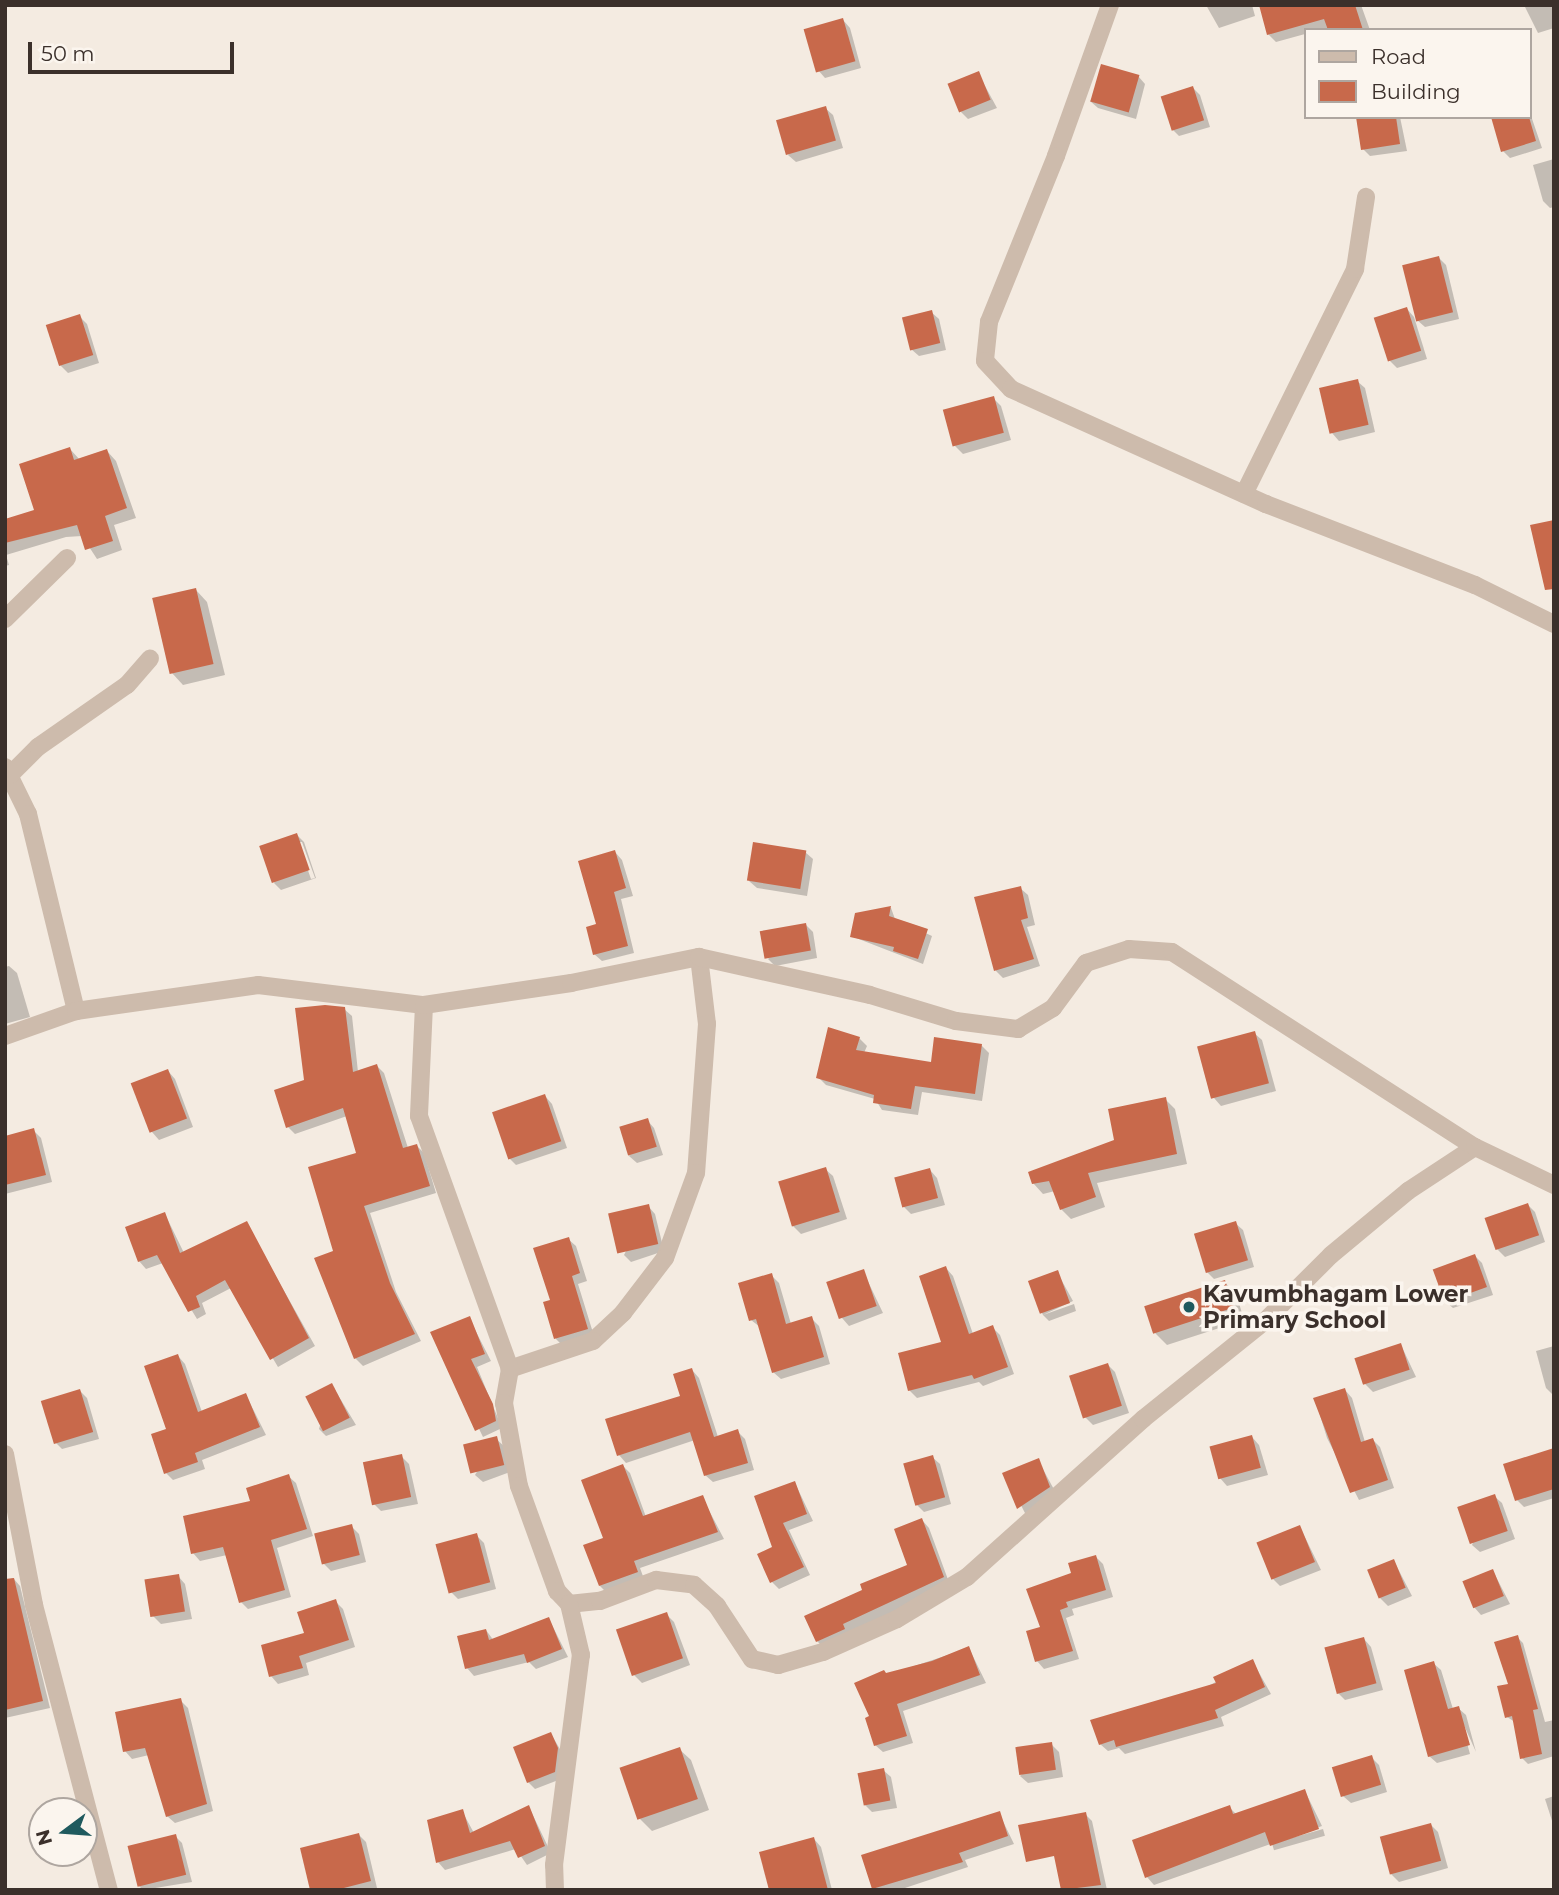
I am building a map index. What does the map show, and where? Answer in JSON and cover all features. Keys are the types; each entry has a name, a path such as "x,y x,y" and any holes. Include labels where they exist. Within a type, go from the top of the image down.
{"street":[{"path":"1110,5 1056,156 989,322 985,361 1011,389 1244,494 1389,549 1554,624"},
{"path":"1244,494 1355,270 1366,198"},
{"path":"5,619 67,558"},
{"path":"76,1011 28,814 7,771 127,685 150,659"},
{"path":"5,1036 76,1011 258,985 424,1005 571,983 699,957 870,995 956,1021 1018,1029 1053,1008 1086,963 1129,948 1172,952 1475,1147 1554,1185"},
{"path":"510,1369 593,1340 623,1313 665,1258 696,1173 706,1024 699,957"},
{"path":"424,1005 419,1116 510,1369 504,1403 519,1486 558,1591 569,1604 581,1655 554,1865 555,1890"},
{"path":"569,1604 600,1601 656,1580 694,1585 717,1606 752,1659 778,1665 823,1652 897,1619 967,1577 1143,1419 1265,1321 1331,1255 1408,1191 1475,1147"},
{"path":"5,1454 34,1605 109,1890"}],"building":[{"path":"1259,5 1355,5 1362,28 1327,28 1324,19 1267,35"},
{"path":"843,18 855,61 816,73 804,29"},
{"path":"1101,64 1139,75 1129,113 1090,101"},
{"path":"979,71 991,100 959,112 947,84"},
{"path":"1193,86 1204,120 1172,131 1161,97"},
{"path":"826,106 836,141 786,155 776,120"},
{"path":"1356,119 1396,119 1400,144 1361,150"},
{"path":"1492,119 1530,119 1536,141 1501,152"},
{"path":"1439,256 1453,312 1416,321 1402,265"},
{"path":"1407,307 1421,351 1388,362 1374,318"},
{"path":"932,310 940,343 910,350 902,317"},
{"path":"80,314 93,355 59,366 46,325"},
{"path":"1358,379 1369,425 1330,434 1319,388"},
{"path":"994,396 1004,433 953,446 943,410"},
{"path":"70,447 74,460 107,449 127,508 105,516 113,541 85,550 77,525 5,543 5,519 34,510 19,464"},
{"path":"1554,520 1554,589 1545,590 1530,525"},
{"path":"196,588 214,664 170,674 152,598"},
{"path":"297,833 310,870 272,883 259,846"},
{"path":"753,842 806,850 800,889 747,881"},
{"path":"615,850 626,888 614,892 628,946 593,955 586,927 596,924 578,861"},
{"path":"1021,886 1028,918 1021,920 1034,959 994,971 974,897"},
{"path":"891,906 889,916 928,929 918,959 893,951 894,947 850,937 855,913"},
{"path":"806,923 811,951 765,959 760,931"},
{"path":"325,1005 345,1007 353,1072 377,1064 403,1148 417,1144 430,1186 364,1206 390,1283 415,1334 354,1359 314,1258 333,1251 308,1167 356,1153 343,1108 286,1128 274,1090 304,1080 295,1008"},
{"path":"828,1027 860,1037 856,1050 931,1062 934,1037 982,1044 975,1094 915,1086 911,1109 873,1103 874,1095 816,1078"},
{"path":"1255,1031 1269,1083 1211,1099 1197,1047"},
{"path":"168,1069 187,1118 150,1133 131,1083"},
{"path":"545,1094 561,1141 508,1160 492,1112"},
{"path":"1166,1097 1177,1154 1088,1173 1096,1197 1060,1210 1049,1181 1032,1184 1028,1172 1114,1140 1108,1109"},
{"path":"648,1118 657,1147 628,1155 619,1127"},
{"path":"34,1128 46,1175 5,1185 5,1136"},
{"path":"826,1167 840,1212 792,1227 778,1182"},
{"path":"930,1168 938,1198 902,1208 894,1178"},
{"path":"1528,1203 1539,1235 1496,1250 1485,1218"},
{"path":"649,1204 658,1244 617,1253 608,1213"},
{"path":"165,1212 180,1253 247,1221 309,1338 270,1360 225,1280 196,1296 200,1307 188,1312 157,1255 138,1262 125,1227"},
{"path":"1236,1221 1248,1260 1206,1273 1194,1234"},
{"path":"569,1237 580,1273 572,1276 588,1329 554,1339 543,1302 550,1300 533,1248"},
{"path":"1475,1254 1487,1287 1445,1302 1433,1269"},
{"path":"946,1266 969,1334 993,1325 1008,1367 974,1379 972,1375 908,1391 898,1353 941,1342 919,1276"},
{"path":"864,1269 877,1306 839,1319 826,1282"},
{"path":"1058,1270 1070,1303 1040,1314 1028,1281"},
{"path":"772,1273 786,1324 812,1316 824,1357 772,1373 756,1319 749,1321 738,1283"},
{"name":"Kavumbhagam Lower Primary School","path":"1225,1280 1234,1308 1153,1334 1144,1306"},
{"path":"470,1316 485,1354 471,1359 493,1404 496,1421 475,1431 430,1332"},
{"path":"1401,1343 1410,1370 1363,1385 1354,1358"},
{"path":"178,1354 198,1412 246,1393 260,1427 195,1453 198,1462 164,1474 151,1434 166,1429 144,1366"},
{"path":"1108,1363 1122,1406 1083,1418 1069,1376"},
{"path":"692,1368 714,1437 738,1429 748,1463 704,1476 690,1432 617,1456 605,1419 680,1396 673,1374"},
{"path":"332,1383 350,1418 323,1431 305,1397"},
{"path":"1345,1388 1361,1442 1373,1438 1388,1480 1350,1493 1313,1398"},
{"path":"80,1389 93,1432 54,1444 41,1401"},
{"path":"1252,1435 1261,1468 1218,1479 1209,1446"},
{"path":"497,1436 504,1465 470,1474 463,1444"},
{"path":"1554,1448 1554,1489 1515,1501 1503,1464"},
{"path":"402,1454 411,1497 372,1505 363,1462"},
{"path":"933,1455 945,1497 915,1506 903,1464"},
{"path":"1039,1458 1050,1487 1017,1509 1002,1473"},
{"path":"623,1464 643,1516 703,1495 718,1532 634,1561 638,1572 599,1586 583,1545 603,1538 581,1480"},
{"path":"289,1474 307,1529 271,1540 285,1590 239,1603 223,1547 191,1554 183,1516 250,1501 246,1488"},
{"path":"795,1481 807,1514 783,1523 804,1567 770,1583 757,1554 772,1547 754,1496"},
{"path":"1495,1494 1508,1531 1470,1544 1457,1507"},
{"path":"922,1518 944,1577 843,1624 845,1629 816,1642 804,1616 862,1590 860,1584 907,1565 894,1529"},
{"path":"352,1524 360,1555 322,1564 314,1533"},
{"path":"1300,1525 1315,1562 1271,1580 1256,1543"},
{"path":"477,1533 490,1582 449,1593 435,1544"},
{"path":"1096,1555 1106,1590 1066,1602 1068,1607 1060,1610 1073,1651 1035,1662 1026,1631 1040,1627 1026,1589 1071,1573 1068,1563"},
{"path":"1394,1559 1406,1588 1379,1599 1367,1570"},
{"path":"1493,1569 1504,1596 1473,1608 1462,1581"},
{"path":"179,1574 185,1612 150,1617 144,1579"},
{"path":"14,1578 43,1701 5,1710 5,1579"},
{"path":"336,1599 349,1640 299,1656 303,1668 269,1677 261,1645 304,1633 297,1612"},
{"path":"667,1612 683,1658 632,1676 616,1630"},
{"path":"549,1617 562,1649 527,1663 524,1654 465,1669 457,1636 486,1629 489,1640"},
{"path":"1518,1635 1538,1709 1533,1710 1542,1754 1520,1759 1512,1716 1505,1718 1497,1686 1508,1684 1494,1642"},
{"path":"1364,1637 1376,1683 1337,1694 1324,1648"},
{"path":"969,1646 980,1675 897,1704 907,1736 874,1746 865,1718 869,1716 854,1683 884,1670 886,1673 932,1661"},
{"path":"1253,1659 1265,1687 1215,1710 1218,1718 1116,1747 1114,1740 1099,1745 1090,1720 1216,1683 1213,1677"},
{"path":"1434,1661 1448,1709 1459,1706 1470,1745 1428,1757 1404,1670"},
{"path":"181,1698 207,1804 166,1817 145,1748 123,1752 115,1712"},
{"path":"551,1732 558,1748 555,1772 527,1783 513,1747"},
{"path":"1052,1742 1056,1770 1019,1775 1015,1747"},
{"path":"680,1747 698,1799 637,1820 619,1768"},
{"path":"1372,1755 1381,1785 1341,1797 1332,1767"},
{"path":"884,1768 890,1800 864,1806 857,1773"},
{"path":"1305,1789 1319,1829 1270,1846 1265,1832 1145,1878 1132,1840 1230,1805 1233,1814"},
{"path":"529,1805 545,1846 518,1858 510,1841 436,1863 427,1820 463,1809 470,1833"},
{"path":"1000,1811 1008,1836 959,1853 963,1862 872,1889 861,1855"},
{"path":"1086,1812 1101,1885 1061,1890 1054,1856 1026,1862 1018,1825"},
{"path":"1431,1823 1441,1861 1390,1874 1380,1837"},
{"path":"359,1833 371,1881 336,1890 310,1890 300,1848"},
{"path":"176,1834 186,1875 138,1887 127,1846"},
{"path":"814,1837 828,1890 769,1890 759,1852"}],"place":[{"name":"Kavumbhagam Lower Primary School","path":"1189,1307"}]}
